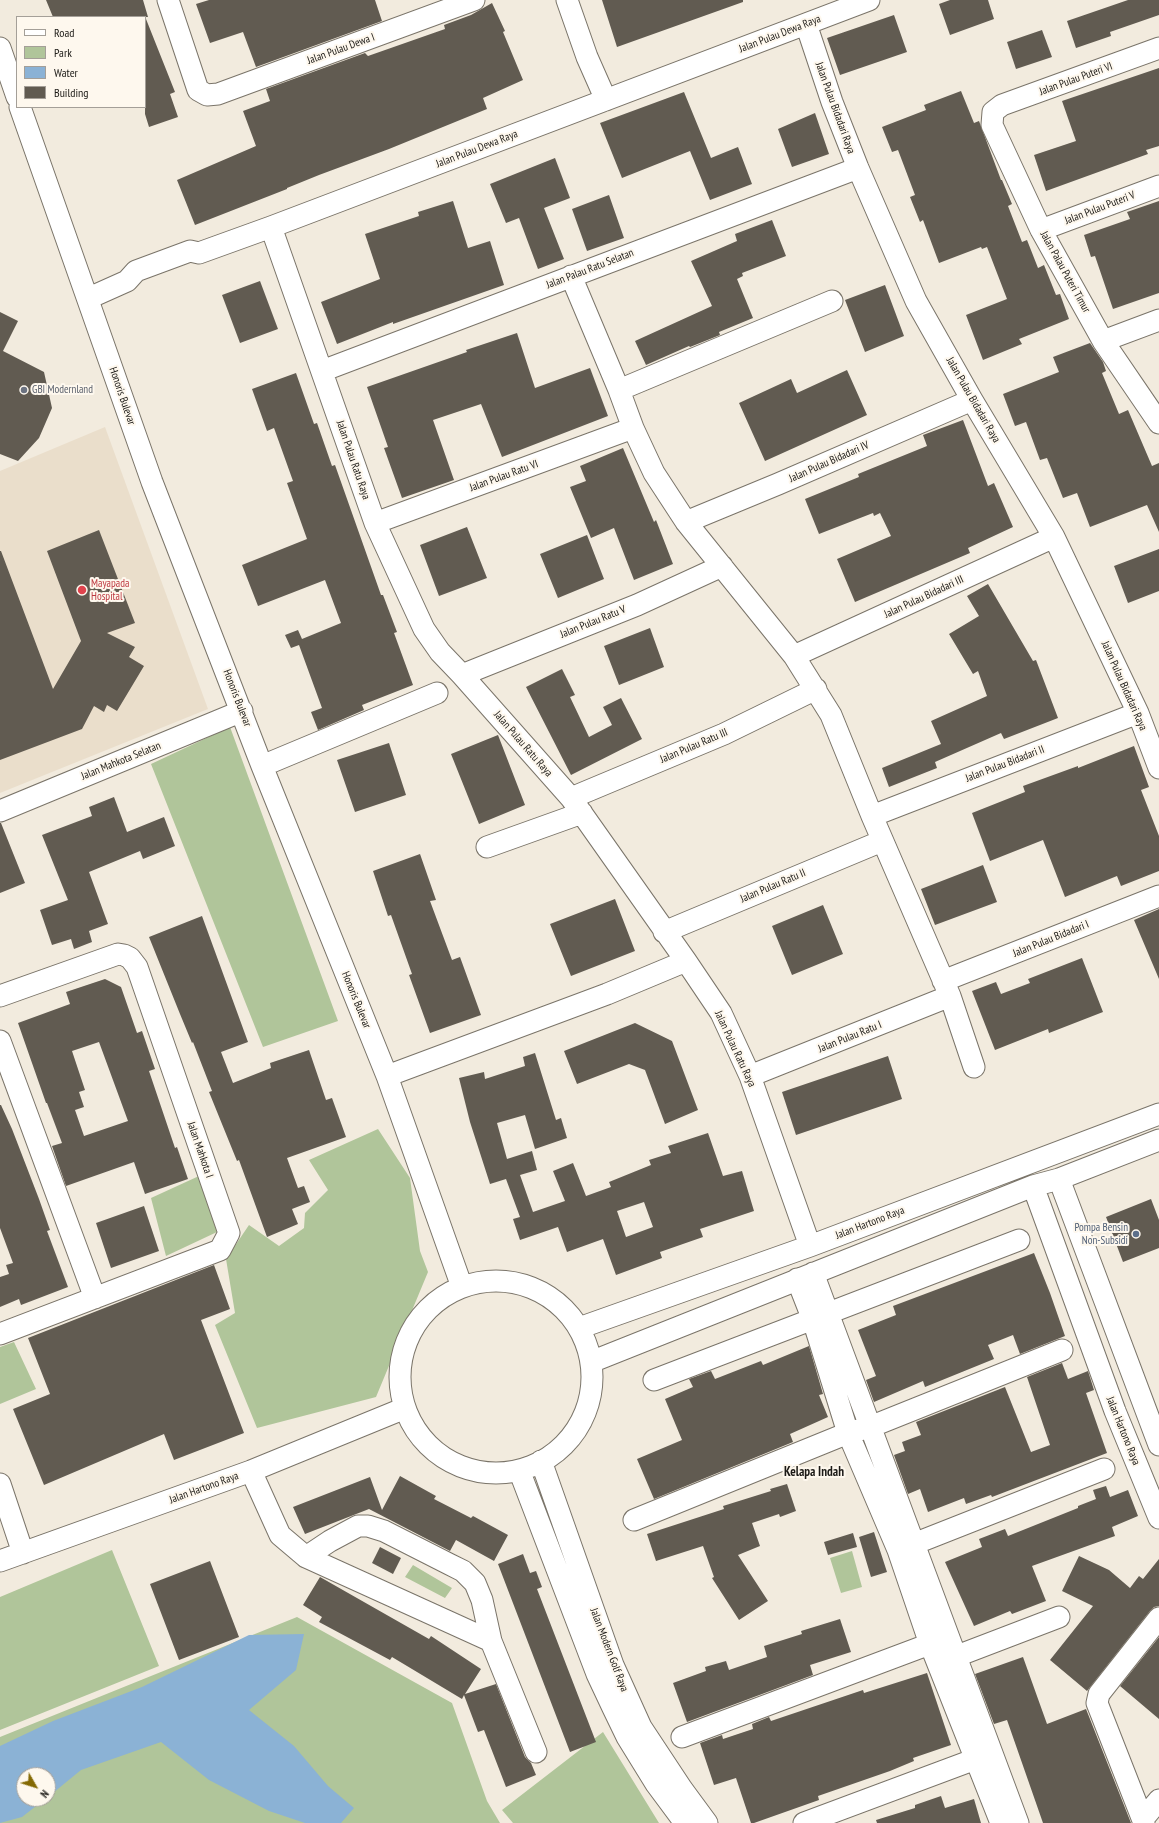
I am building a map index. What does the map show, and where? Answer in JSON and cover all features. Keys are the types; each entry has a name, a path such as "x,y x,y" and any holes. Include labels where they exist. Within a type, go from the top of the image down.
{"street":[{"name":"Jalan Pulau Dewa I","path":"168,0 198,90 207,95 218,94 474,0"},
{"path":"567,0 587,57 606,100"},
{"name":"Jalan Pulau Dewa Raya","path":"89,298 127,281 136,271 190,251 199,253 271,227 869,0"},
{"name":"Jalan Pulau Bidadari Raya","path":"806,24 832,102 858,168 916,301 972,400 1054,537 1138,713 1159,768"},
{"path":"0,48 16,94"},
{"name":"Jalan Pulau Puteri VI","path":"993,112 1002,105 1159,48"},
{"name":"Honoris Bulevar","path":"20,108 89,298 152,482 242,711 262,766 387,1076 462,1287"},
{"name":"Jalan Palau Puteri Timur","path":"993,112 992,125 1041,230 1103,341 1159,423"},
{"name":"Jalan Palau Ratu Selatan","path":"322,371 858,168"},
{"name":"Jalan Pulau Puteri V","path":"1041,230 1159,186"},
{"name":"Jalan Pulau Ratu Raya","path":"271,227 375,523 424,629 440,652 462,675 576,806 721,1013 750,1076 810,1246"},
{"path":"570,276 619,390 633,428 654,473 686,522 794,656 831,715 882,840 946,989 974,1067"},
{"path":"619,390 832,302"},
{"path":"1103,341 1159,320"},
{"name":"Jalan Pulau Bidadari IV","path":"686,522 972,400"},
{"name":"Jalan Pulau Ratu VI","path":"375,523 633,428"},
{"name":"Jalan Pulau Bidadari III","path":"794,656 1054,537"},
{"name":"Jalan Pulau Ratu V","path":"462,675 637,605 722,566"},
{"name":"Jalan Pulau Ratu III","path":"487,848 816,689"},
{"path":"262,766 437,693"},
{"name":"Jalan Mahkota Selatan","path":"0,811 242,711"},
{"name":"Jalan Pulau Bidadari II","path":"872,816 1138,713"},
{"name":"Jalan Pulau Ratu II","path":"664,932 882,840"},
{"name":"Jalan Pulau Bidadari I","path":"946,989 1159,896"},
{"name":"Jalan Mahkota I","path":"0,996 118,954 130,958 137,967 229,1233 220,1250 0,1334"},
{"path":"387,1076 607,994 686,961"},
{"name":"Jalan Pulau Ratu I","path":"750,1076 946,989"},
{"path":"0,1041 96,1298"},
{"name":"Jalan Hartono Raya","path":"579,1328 810,1246 1159,1114"},
{"path":"591,1362 1033,1186 1059,1179 1159,1140"},
{"path":"1059,1179 1159,1445"},
{"name":"Jalan Hartono Raya","path":"1033,1186 1112,1404 1159,1518"},
{"path":"654,1380 1020,1240"},
{"path":"805,1276 820,1316 870,1427 906,1547 930,1644 1018,1823"},
{"path":"488,1280 515,1282 541,1291 563,1306 579,1328 591,1362 592,1382 590,1395 582,1420 571,1436 557,1450 541,1461 519,1470 499,1473 479,1471 459,1466 441,1456 426,1443 414,1426 405,1408 400,1384 402,1359 409,1336 422,1315 440,1298 462,1287 488,1280"},
{"path":"820,1316 848,1433 950,1637 957,1656 985,1756 1001,1823"},
{"path":"634,1520 848,1433 870,1427 1062,1350"},
{"name":"Jalan Hartono Raya","path":"0,1561 251,1471 405,1408"},
{"name":"Jalan Modern Golf Raya","path":"541,1461 614,1665 641,1727 682,1789 707,1823"},
{"path":"906,1547 1104,1469"},
{"name":"Jalan Modern Golf Raya","path":"519,1470 597,1674 627,1737 656,1784 685,1823"},
{"path":"251,1471 280,1535 292,1547 306,1557 492,1641"},
{"path":"0,1484 23,1553"},
{"path":"306,1557 330,1540 358,1526 368,1526 384,1532 463,1572 475,1583 482,1600 492,1641 536,1752"},
{"path":"957,1656 1059,1617"},
{"path":"1144,1821 1097,1703 1099,1694 1159,1618"},
{"path":"682,1737 950,1637"},
{"path":"804,1823 985,1756"},
{"path":"1144,1821 1159,1800"}],"shaded area":[{"name":"Mayapada Hospital","path":"105,427 208,709 0,793 0,471"}],"green space":[{"path":"230,727 338,1021 263,1047 151,764"},
{"path":"378,1129 410,1178 420,1251 428,1272 376,1397 257,1428 215,1325 235,1313 226,1259 249,1225 279,1246 304,1228 305,1213 328,1190 309,1160"},
{"path":"199,1176 217,1232 166,1256 151,1198"},
{"path":"14,1342 36,1389 0,1404 0,1347"},
{"path":"112,1550 159,1666 0,1730 0,1597"},
{"path":"852,1551 862,1587 841,1593 830,1558"},
{"path":"413,1565 452,1588 445,1598 405,1577"},
{"path":"297,1617 452,1703 487,1801 500,1823 0,1823 0,1737"},
{"path":"603,1732 659,1823 513,1823 502,1810"}],"water":[{"path":"304,1634 296,1670 249,1710 294,1746 328,1786 354,1808 341,1823 305,1823 269,1811 209,1780 161,1742 81,1770 56,1790 56,1767 16,1767 16,1807 35,1807 22,1817 0,1823 0,1746 53,1721 142,1687 249,1635"}],"building":[{"path":"46,0 143,0 148,17 146,16 53,16"},
{"path":"209,0 375,0 382,21 256,67 243,32 210,43 196,4"},
{"path":"602,0 743,0 743,2 617,47"},
{"path":"950,0 988,0 994,19 950,35 939,4"},
{"path":"1128,0 1159,0 1159,15 1110,32 1111,36 1076,48 1067,21"},
{"path":"492,3 505,31 503,32 523,80 483,98 487,109 195,225 177,180 256,146 243,111 270,101 266,89 365,53 368,56 445,29 444,25 471,15"},
{"path":"894,15 907,52 840,75 827,38"},
{"path":"146,19 175,92 170,94 178,117 149,127 145,114"},
{"path":"1042,30 1052,57 1016,69 1007,42"},
{"path":"1159,68 1159,146 1146,150 1148,154 1046,191 1034,155 1076,141 1062,101"},
{"path":"961,91 974,123 979,121 1001,180 1012,204 1008,206 1022,242 1027,240 1038,268 1044,265 1056,295 1060,294 1069,319 1019,339 1022,344 983,360 966,315 1007,299 987,247 982,249 981,247 939,263 923,220 920,222 910,197 915,195 898,150 892,152 882,127 926,110 924,105"},
{"path":"684,92 711,158 738,147 752,184 710,200 690,151 622,178 600,123"},
{"path":"815,113 829,154 792,167 778,129"},
{"path":"555,158 570,198 544,208 564,259 538,269 519,218 506,223 490,184"},
{"path":"609,195 624,238 587,251 572,209"},
{"path":"453,201 468,248 490,241 504,285 393,324 393,322 337,344 321,302 380,279 365,234 419,216 418,212"},
{"path":"1159,201 1159,293 1113,309 1095,256 1091,257 1084,235 1130,219 1127,212"},
{"path":"772,220 786,256 742,273 743,276 737,279 753,318 719,332 720,335 690,347 689,346 646,365 635,341 712,306 691,261 737,241 735,234"},
{"path":"260,281 278,329 240,343 222,295"},
{"path":"885,285 904,336 865,352 845,300"},
{"name":"GBI Modernland","path":"0,312 18,321 3,351 44,372 52,408 39,438 18,461 0,454"},
{"path":"517,333 535,388 590,368 608,416 502,457 481,404 433,420 454,480 402,498 384,448 388,447 367,387 467,352 466,350"},
{"path":"1090,343 1103,362 1106,371 1102,373 1119,414 1128,410 1152,466 1159,463 1159,532 1147,505 1090,527 1077,493 1063,498 1047,458 1040,460 1026,422 1015,426 1003,394 1059,372 1053,357"},
{"path":"847,370 867,415 765,461 739,403 791,379 797,393"},
{"path":"296,373 314,424 317,423 332,466 335,465 381,595 383,595 397,632 394,633 413,685 362,705 364,710 318,730 311,712 322,708 299,645 291,648 285,635 298,630 302,639 341,623 325,580 258,606 242,565 307,539 287,483 293,481 274,428 267,431 252,389"},
{"path":"963,420 988,486 994,483 1013,527 968,548 970,553 855,602 837,559 891,536 880,513 874,516 873,513 819,534 805,499 859,477 858,474 927,446 923,435"},
{"path":"623,448 654,522 656,520 673,564 634,580 614,528 591,538 570,487 586,481 580,466"},
{"path":"467,527 487,578 439,596 420,545"},
{"path":"99,530 135,623 107,633 135,647 129,657 144,666 117,711 107,705 104,712 94,706 82,729 0,760 0,551 53,689 81,641 47,551"},
{"path":"587,535 604,579 558,598 540,554"},
{"path":"1159,549 1159,591 1128,603 1114,566"},
{"path":"988,584 1033,661 1036,660 1058,718 1004,739 1001,733 935,762 937,768 889,787 882,768 941,744 931,721 987,696 978,671 973,674 949,634 979,616 967,596"},
{"path":"650,628 664,667 619,685 604,646"},
{"path":"562,669 575,695 570,697 589,737 612,725 603,707 621,698 642,739 571,775 526,687"},
{"path":"498,735 525,805 479,824 451,754"},
{"path":"389,743 406,795 355,812 337,760"},
{"path":"1134,746 1149,787 1141,790 1159,836 1159,871 1121,886 1117,876 1065,897 1043,840 990,861 972,813 1025,792 1023,786 1078,766 1078,768"},
{"path":"114,797 127,832 164,817 175,846 143,859 140,851 89,872 108,924 89,931 92,942 74,949 71,939 52,945 40,910 68,900 42,835 92,816 89,807"},
{"path":"0,823 25,883 0,893"},
{"path":"420,854 436,900 430,901 452,960 460,957 481,1015 430,1033 409,975 412,974 391,915 388,916 373,871"},
{"path":"983,865 997,902 935,925 921,889"},
{"path":"615,899 635,951 571,976 550,924"},
{"path":"823,905 843,954 792,975 772,926"},
{"path":"1159,909 1159,979 1134,920"},
{"path":"202,916 248,1042 221,1052 233,1083 271,1068 270,1063 309,1050 326,1100 332,1098 346,1137 287,1158 298,1188 304,1186 310,1202 292,1209 298,1224 267,1237 239,1160 237,1161 209,1092 212,1091 193,1042 192,1043 149,937"},
{"path":"1082,958 1103,1012 1049,1033 1048,1029 995,1050 972,991 996,982 1001,994 1030,983 1028,979"},
{"path":"105,979 121,987 137,1033 142,1031 155,1069 149,1071 175,1148 177,1147 188,1179 145,1194 134,1162 66,1186 52,1146 62,1143 46,1103 18,1023 70,1004 66,992","holes":["99,1042 128,1121 84,1136 75,1110 84,1107 79,1092 85,1090 72,1051"]},
{"path":"635,1023 672,1041 698,1110 665,1124 645,1070 629,1064 577,1084 564,1051"},
{"path":"535,1053 556,1120 561,1118 567,1138 535,1149 525,1115 497,1123 507,1159 532,1151 537,1170 520,1175 533,1212 565,1201 553,1171 573,1163 586,1196 611,1187 609,1182 651,1165 649,1160 671,1153 668,1146 708,1133 723,1176 742,1171 754,1211 700,1229 703,1237 660,1252 662,1258 616,1275 603,1239 567,1252 558,1227 520,1240 513,1219 520,1217 506,1179 490,1184 470,1122 459,1078 484,1072 485,1079 525,1066 523,1057","holes":["644,1202 653,1227 626,1237 617,1211"]},
{"path":"888,1056 902,1099 796,1135 782,1092"},
{"path":"0,1105 12,1129 39,1199 50,1230 47,1231 68,1287 21,1305 19,1299 0,1307 0,1277 9,1274 6,1265 13,1263 0,1228"},
{"name":"Pompa Bensin Non-Subsidi","path":"1151,1199 1159,1220 1159,1248 1123,1262 1106,1217"},
{"path":"144,1206 159,1251 111,1268 96,1223"},
{"path":"1034,1253 1065,1336 1020,1354 1013,1335 988,1345 994,1359 925,1387 923,1381 874,1402 866,1380 876,1376 858,1330 896,1315 893,1306"},
{"path":"214,1265 230,1309 201,1320 244,1433 174,1460 164,1434 44,1485 13,1409 50,1394 28,1338"},
{"path":"809,1346 823,1394 819,1395 828,1417 790,1434 793,1442 654,1499 637,1459 682,1440 665,1399 693,1387 689,1379 711,1371 715,1379 761,1361 763,1365"},
{"path":"1062,1363 1068,1379 1088,1371 1094,1390 1086,1393 1107,1453 992,1497 991,1495 966,1504 964,1498 928,1512 920,1489 908,1494 894,1455 905,1451 902,1442 921,1435 916,1422 1005,1387 1031,1452 1050,1445 1027,1377"},
{"path":"400,1476 436,1496 434,1499 471,1518 473,1516 508,1535 494,1561 456,1540 450,1551 369,1509 305,1534 293,1507 370,1477 382,1510"},
{"path":"787,1484 796,1511 780,1517 779,1514 752,1523 760,1546 738,1555 768,1601 739,1620 712,1578 714,1577 703,1546 656,1561 647,1534 724,1509 723,1506 771,1491 770,1489"},
{"path":"1106,1486 1110,1497 1128,1490 1138,1516 1112,1527 1115,1536 1032,1566 1046,1601 1012,1614 1010,1611 974,1626 945,1562 982,1547 979,1539 1005,1529 1008,1536 1078,1508 1078,1506 1096,1499 1093,1490"},
{"path":"874,1532 887,1572 871,1577 859,1537"},
{"path":"853,1533 857,1547 828,1555 824,1542"},
{"path":"380,1547 401,1558 393,1574 372,1563"},
{"path":"523,1554 530,1573 536,1571 542,1587 537,1589 596,1742 570,1752 498,1564"},
{"path":"1079,1556 1109,1570 1130,1588 1139,1576 1143,1579 1159,1559 1159,1606 1154,1607 1150,1611 1087,1691 1050,1660 1093,1606 1062,1591"},
{"path":"210,1561 239,1637 179,1660 150,1584"},
{"path":"320,1577 429,1639 431,1636 481,1669 465,1694 496,1684 525,1757 531,1763 536,1775 506,1787 484,1730 478,1732 464,1695 462,1699 392,1657 390,1660 319,1622 322,1617 303,1605"},
{"path":"840,1619 851,1652 810,1665 813,1675 687,1722 673,1683 706,1671 705,1667 726,1661 729,1670 767,1657 764,1646 802,1634 801,1631"},
{"path":"1159,1637 1159,1719 1120,1686"},
{"path":"1023,1657 1047,1724 1086,1709 1131,1823 1043,1823 1007,1720 994,1724 975,1674"},
{"path":"927,1673 951,1745 913,1758 914,1761 890,1771 818,1796 819,1800 754,1823 751,1823 736,1778 714,1785 700,1743 722,1735 723,1739 753,1729 752,1724 769,1717 771,1721 863,1690 864,1693"},
{"path":"941,1796 945,1808 974,1799 981,1823 877,1823 876,1820 915,1808 915,1805"}],"place":[{"name":"GBI Modernland","path":"24,390"},
{"name":"Mayapada Hospital","path":"82,590"},
{"name":"Pompa Bensin Non-Subsidi","path":"1136,1234"}],"district":[{"name":"Kelapa Indah","path":"814,1472"}]}
